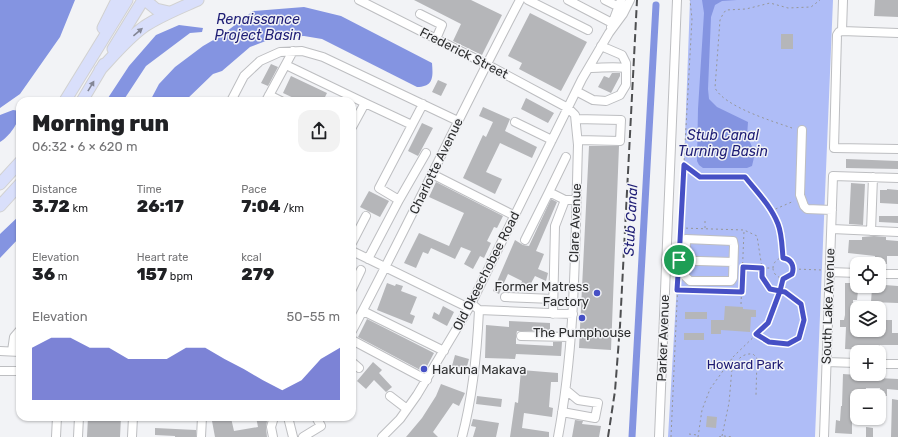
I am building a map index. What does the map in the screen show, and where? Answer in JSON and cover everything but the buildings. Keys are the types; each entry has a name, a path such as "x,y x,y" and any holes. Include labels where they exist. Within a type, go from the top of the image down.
{"main road":[{"path":"84,70 117,0"},
{"path":"67,97 127,0"},
{"path":"84,97 144,0 156,9 169,12"},
{"path":"100,70 132,37 144,27 169,12 198,0"},
{"path":"0,184 16,166"},
{"path":"0,206 16,188"}],"street":[{"name":"Frederick Street","path":"359,0 486,64 568,108"},
{"name":"Charlotte Avenue","path":"356,324 486,64 520,0"},
{"path":"528,0 588,30"},
{"path":"568,0 612,23"},
{"path":"605,0 619,3"},
{"name":"Old Okeechobee Road","path":"382,437 418,395 470,306 576,91 601,46 623,14 630,0"},
{"name":"Parker Avenue","path":"659,437 677,0"},
{"path":"842,31 843,0"},
{"name":"Old Okeechobee Road","path":"609,33 619,3"},
{"path":"420,14 442,25 436,39"},
{"path":"898,33 842,31 837,35 834,148 898,149"},
{"path":"576,91 593,100 606,101 620,95 626,86 626,63 622,55 601,46"},
{"path":"233,97 244,76 260,61 280,52 302,51 323,56 458,121"},
{"path":"268,97 293,52"},
{"path":"286,65 353,97"},
{"path":"589,68 614,66 626,68"},
{"path":"356,98 412,125"},
{"path":"356,120 366,103"},
{"path":"399,200 379,188 423,104"},
{"path":"568,108 575,115 576,119 621,120 620,141 578,140"},
{"name":"Clare Avenue","path":"558,437 566,390 571,337 578,140 576,119"},
{"path":"515,122 552,140"},
{"path":"802,130 801,198 807,209 832,210"},
{"path":"368,259 426,153"},
{"path":"525,240 566,157"},
{"path":"432,174 514,216"},
{"name":"South Lake Avenue","path":"824,437 826,271 832,229 833,176 872,177"},
{"path":"871,231 872,177 898,178"},
{"path":"549,192 565,200 576,200"},
{"path":"553,314 555,226 565,200"},
{"path":"356,235 366,216"},
{"path":"832,229 898,232"},
{"path":"686,239 733,241 734,262 733,278 731,282 690,281 685,276 686,260 686,239"},
{"path":"356,253 385,268 479,310 572,314"},
{"path":"666,260 734,262"},
{"path":"356,281 361,270"},
{"path":"826,271 850,273"},
{"path":"886,274 898,274"},
{"path":"505,297 553,299"},
{"path":"462,437 474,373 479,310"},
{"path":"363,311 444,351"},
{"path":"0,350 16,351 13,340 16,336"},
{"path":"521,336 571,337"},
{"path":"356,342 427,380"},
{"path":"826,362 850,363"},
{"path":"886,364 898,364"},
{"path":"0,370 16,371"},
{"path":"562,412 595,418 598,403 578,400 566,390"},
{"path":"390,396 407,409"},
{"path":"56,437 57,421"},
{"path":"78,437 79,421"},
{"path":"132,437 133,421"},
{"path":"201,437 202,421"},
{"path":"273,421 271,427 273,437"},
{"path":"289,421 293,437"},
{"path":"303,437 321,426 318,421"}],"path":[{"path":"680,240 692,19 690,0"},
{"path":"792,128 762,118 738,107 719,94 715,88 720,20 722,14 726,10 746,9 770,4 788,8 811,7 820,0"},
{"path":"684,165 700,177 745,177 766,202 778,224 783,258"},
{"path":"771,211 801,198"},
{"path":"705,229 706,220"},
{"path":"680,228 744,230 757,236 762,277 770,289 785,292 801,304 804,320 799,338 788,344 769,342 756,334"},
{"path":"741,304 744,230"},
{"path":"783,258 791,262 793,269 790,276 783,279 777,277 772,268 776,260 783,258"},
{"path":"743,267 772,268"},
{"path":"793,269 826,271"},
{"path":"670,437 678,275"},
{"path":"689,434 698,436 702,410 710,389 733,357 768,323 783,279"},
{"path":"677,290 742,292"},
{"path":"732,367 737,360 745,355 752,354 757,358 756,395"},
{"path":"722,436 729,403 733,357"},
{"path":"718,437 732,437"}],"green space":[{"name":"Howard Park","path":"690,0 833,0 815,437 668,437 684,165"}],"water":[{"path":"0,0 75,0 60,37 20,94 0,108"},
{"name":"Stub Canal Turning Basin","path":"702,0 737,0 722,1 715,5 711,17 708,89 709,99 717,107 748,122 747,136 755,153 752,166 747,168 703,168 697,161 698,109 704,13"},
{"name":"Renaissance Project Basin","path":"304,7 341,16 432,63 431,80 423,87 417,87 322,39 304,36 276,37 250,47 222,71 213,74 189,97 152,97 159,84 175,67 203,46 222,35 253,11"},
{"path":"179,25 203,28 202,32 190,33 146,66 126,97 109,97 129,66 156,35"},
{"path":"13,110 16,110 16,124 10,133 0,142 0,115"},
{"path":"16,219 16,241 0,258 0,234"}],"waterway":[{"name":"Stub Canal","path":"632,437 656,5"}],"railway":[{"path":"608,437 615,391 620,326 637,0"}],"place":[{"name":"Former Matress Factory","path":"597,293"},
{"name":"The Pumphouse","path":"582,318"},
{"name":"Hakuna Makava","path":"424,369"}],"route":[{"path":"679,260 677,290 742,292 743,267 762,268 762,277 770,289 780,291 768,323 756,334 769,342 788,344 799,338 804,320 801,304 785,292 780,291 783,279 792,274 792,264 786,258 783,258 778,224 766,202 745,177 700,177 684,165 679,260"}]}
